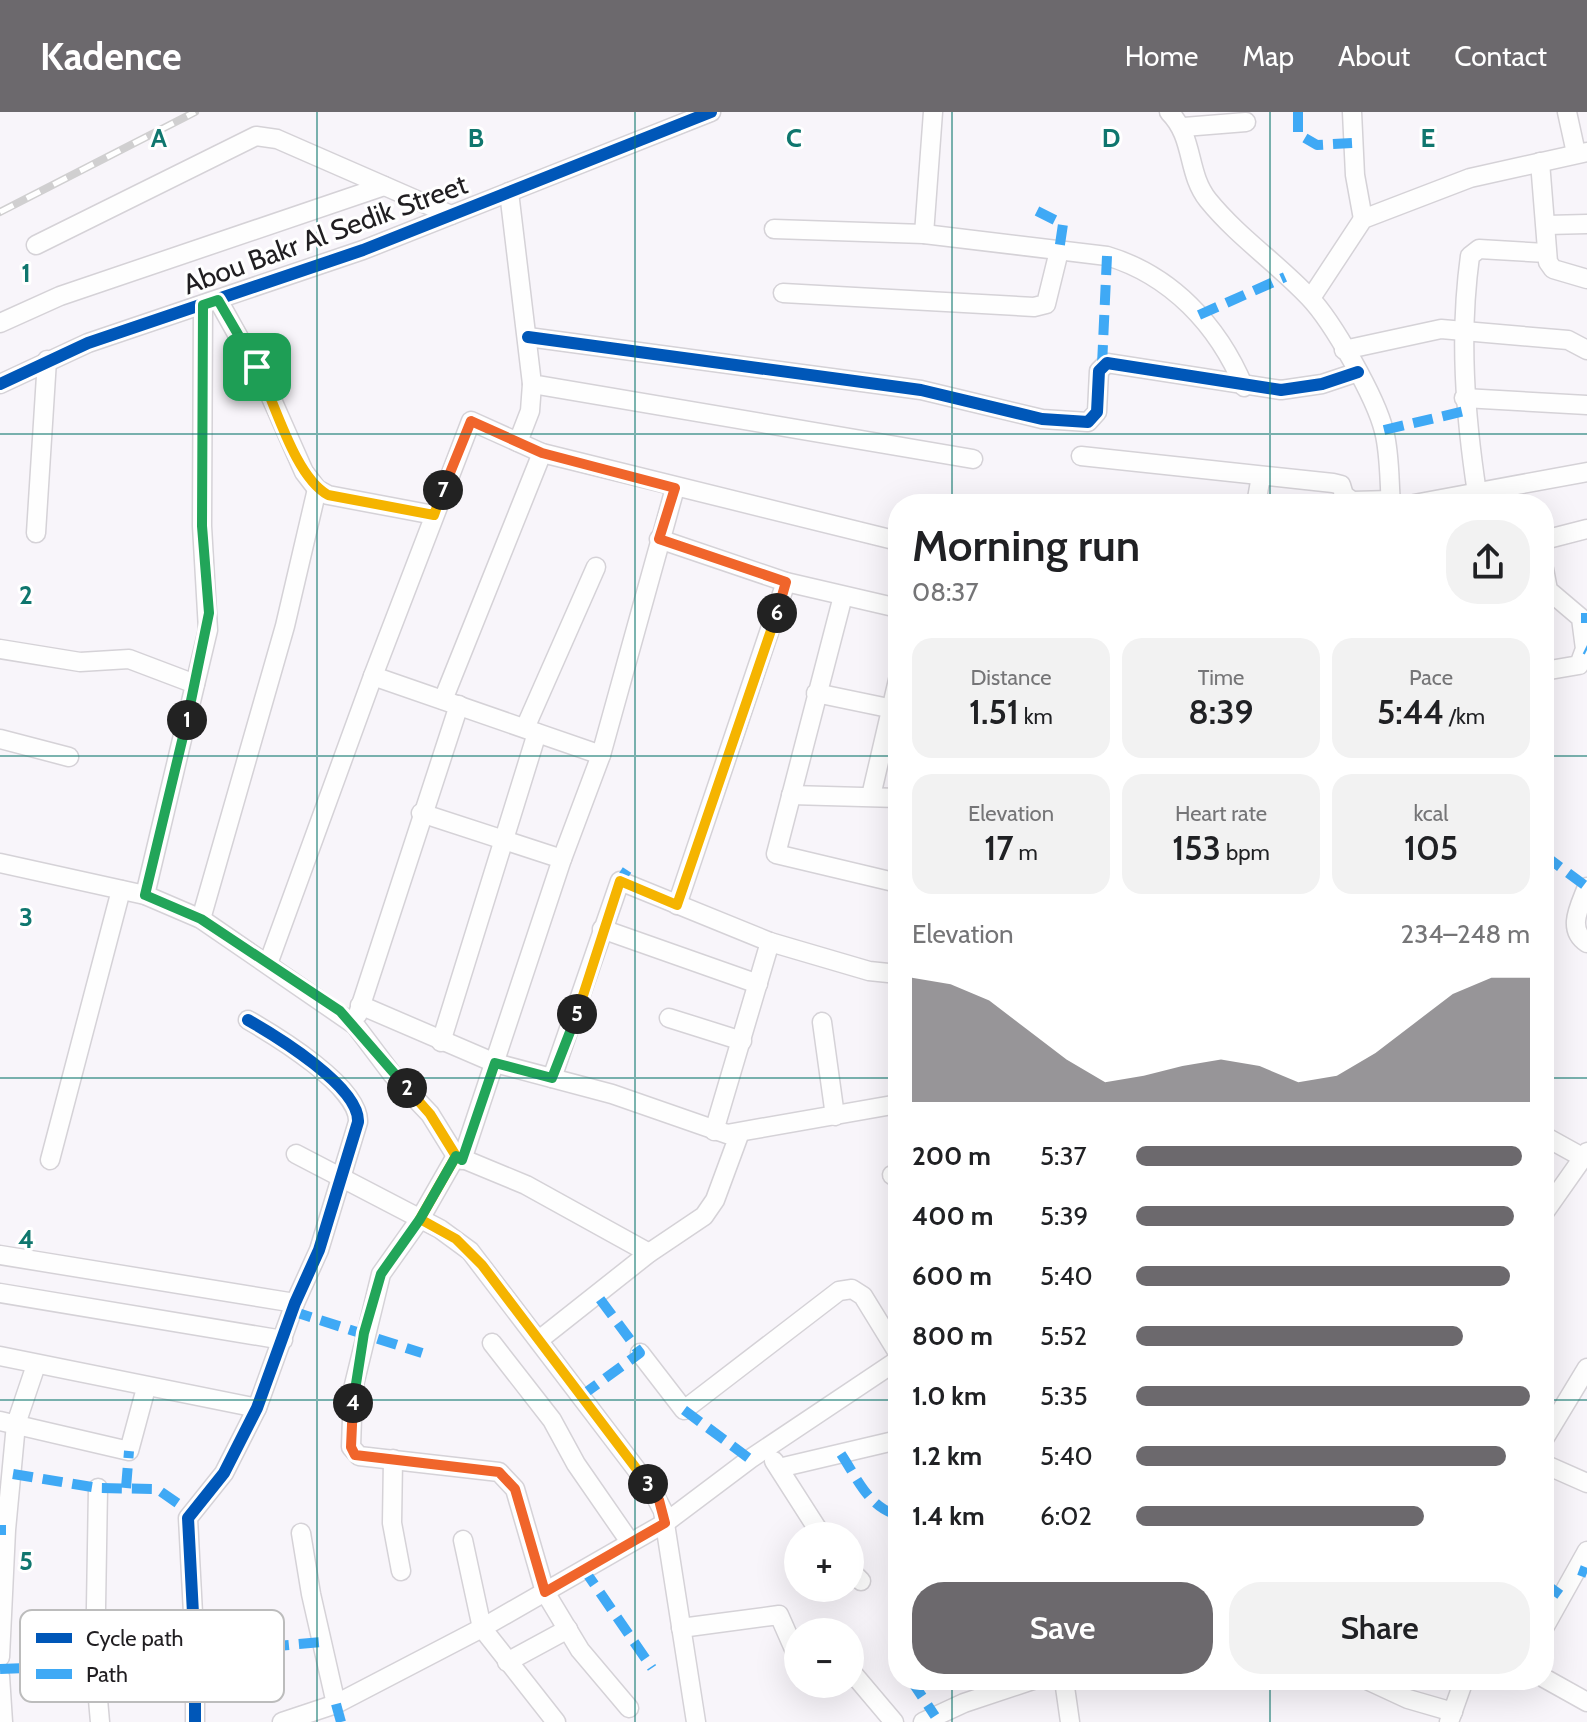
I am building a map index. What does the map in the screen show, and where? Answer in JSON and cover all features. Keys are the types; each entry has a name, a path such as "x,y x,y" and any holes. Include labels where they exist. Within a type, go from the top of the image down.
{"street":[{"name":"Abou Bakr Al Sedik Street","path":"0,384 47,360 363,250 711,112"},
{"path":"924,234 933,112"},
{"path":"1169,112 1184,127 1195,174 1205,196 1233,228 1311,298 1358,372 1384,430 1390,494"},
{"path":"1352,112 1355,175 1363,219"},
{"path":"1311,298 1363,219 1470,178 1581,153 1567,112"},
{"path":"1184,127 1246,122"},
{"path":"36,245 256,136 277,139 451,215"},
{"path":"1540,162 1547,225 1546,253 1553,269 1587,279"},
{"path":"0,323 60,296 384,186"},
{"path":"509,192 532,384 530,411 518,442"},
{"path":"1547,225 1587,224"},
{"path":"774,229 924,234 1107,256 1132,263 1172,288 1221,345 1244,387"},
{"path":"1477,493 1464,398 1464,330 1470,256 1479,249 1546,253"},
{"path":"783,293 1034,307 1046,304 1052,293 1059,251"},
{"path":"210,303 265,384 304,472 317,489 328,495 434,515"},
{"path":"145,895 209,613 202,526 210,303"},
{"path":"1344,350 1441,329 1568,340 1587,350"},
{"path":"528,337 921,390 1042,419 1094,419 1099,371 1107,363 1244,387 1302,389 1358,372"},
{"path":"36,533 47,360"},
{"path":"532,384 973,459"},
{"path":"1464,398 1587,405"},
{"path":"268,964 467,424 476,421 542,453 888,539"},
{"path":"355,1025 421,813 451,702 542,453"},
{"path":"1081,456 1341,485 1344,494"},
{"path":"1471,494 1587,472"},
{"path":"1258,494 1261,476"},
{"path":"629,1708 580,1650 545,1592 515,1489 507,1477 499,1472 359,1456 352,1451 353,1389 364,1333 381,1274 459,1158 495,1063 562,859 601,755 675,488"},
{"path":"201,919 285,626 317,489"},
{"path":"1554,537 1587,529"},
{"path":"659,539 786,582 888,606"},
{"path":"441,1042 503,839 531,730 596,567"},
{"path":"677,905 786,582"},
{"path":"1554,595 1581,618 1585,649 1579,665 1554,669"},
{"path":"843,596 776,850 778,856 888,881"},
{"path":"0,649 80,662 129,659 195,684"},
{"path":"373,676 601,755"},
{"path":"816,693 888,709"},
{"path":"871,796 888,730"},
{"path":"0,739 69,757"},
{"path":"791,795 888,797"},
{"path":"421,813 562,859"},
{"path":"0,863 145,895 201,919 355,1025 392,1074 430,1114 459,1158 526,1185 649,1253"},
{"path":"552,1078 620,881 770,942 869,971 888,973"},
{"path":"1587,887 1575,925 1579,938 1587,943"},
{"path":"50,1160 121,890"},
{"path":"602,929 758,984"},
{"path":"714,1131 770,942"},
{"path":"360,1005 495,1063 612,1094 714,1131 739,1135 888,1106"},
{"path":"669,1018 742,1041"},
{"path":"191,1610 188,1518 224,1473 257,1408 295,1303 319,1250 358,1122 356,1107 306,1058 277,1035 248,1020"},
{"path":"822,1022 835,1116"},
{"path":"539,1340 711,1207 739,1135"},
{"path":"1554,1141 1584,1155 1554,1198"},
{"path":"296,1154 420,1219 470,1251 652,1490 663,1511 696,1722"},
{"path":"0,1255 295,1303"},
{"path":"640,1353 684,1410 739,1364 839,1291 852,1289 863,1296 888,1337"},
{"path":"0,1293 283,1340"},
{"path":"492,1343 552,1420 576,1464 630,1542"},
{"path":"0,1356 146,1388 257,1408"},
{"path":"0,1657 8,1422 36,1365"},
{"path":"295,1721 336,1704 482,1628 665,1523 765,1448 888,1367"},
{"path":"1554,1422 1587,1368"},
{"path":"8,1422 129,1451 146,1388"},
{"path":"779,1468 888,1442"},
{"path":"765,1448 813,1522"},
{"path":"393,1459 392,1523 401,1571"},
{"path":"1554,1468 1587,1483"},
{"path":"96,1610 98,1488"},
{"path":"301,1533 311,1594 336,1704"},
{"path":"463,1540 482,1628 556,1722"},
{"path":"1554,1610 1587,1551"},
{"path":"681,1628 779,1615 784,1626"},
{"path":"507,1662 568,1629"},
{"path":"0,1676 3,1722"},
{"path":"1554,1684 1587,1702"},
{"path":"864,1687 894,1722"},
{"path":"923,1722 964,1703 1003,1690"},
{"path":"1065,1690 1070,1722"},
{"path":"1389,1690 1451,1717 1460,1690"},
{"path":"98,1702 100,1722"},
{"path":"194,1702 195,1722"}],"railway":[{"path":"0,212 195,112"}],"marked path":[{"path":"1298,112 1298,134 1317,145 1352,143"},
{"path":"1037,211 1063,224 1059,251"},
{"path":"1102,365 1107,256"},
{"path":"1199,315 1285,277"},
{"path":"1384,430 1465,411"},
{"path":"1581,618 1587,618"},
{"path":"1554,862 1587,887"},
{"path":"620,881 627,870"},
{"path":"581,1396 640,1353 597,1295"},
{"path":"292,1311 422,1353"},
{"path":"684,1410 750,1459"},
{"path":"126,1488 129,1451"},
{"path":"841,1454 871,1499 888,1511"},
{"path":"13,1474 98,1488 157,1489 190,1512"},
{"path":"0,1530 6,1530"},
{"path":"583,1568 652,1668"},
{"path":"1579,1570 1587,1573"},
{"path":"1554,1590 1562,1596"},
{"path":"284,1646 322,1642"},
{"path":"0,1669 20,1668"},
{"path":"918,1690 935,1716"},
{"path":"336,1704 341,1722"}],"cycle path":[{"path":"0,384 88,343 363,250 711,112"},
{"path":"528,337 921,390 1042,419 1088,422 1097,412 1099,371 1107,363 1281,390 1322,384 1358,372"},
{"path":"193,1610 188,1518 224,1473 257,1408 295,1303 319,1250 358,1122 355,1108 331,1079 296,1050 248,1020"},
{"path":"195,1702 195,1722"}],"route":[{"path":"257,367 218,300 203,305 202,526 208,630 145,895 184,909 201,919 340,1011 355,1025 392,1074 423,1105 456,1156 420,1219 456,1239 482,1265 659,1500 665,1523 545,1592 515,1489 507,1477 499,1472 359,1456 352,1451 353,1389 364,1333 381,1274 420,1219 456,1156 462,1160 495,1063 552,1078 578,1010 617,884 620,881 677,905 786,582 659,539 675,488 542,453 476,421 467,424 434,515 328,495 317,489 304,472 257,367"}]}
